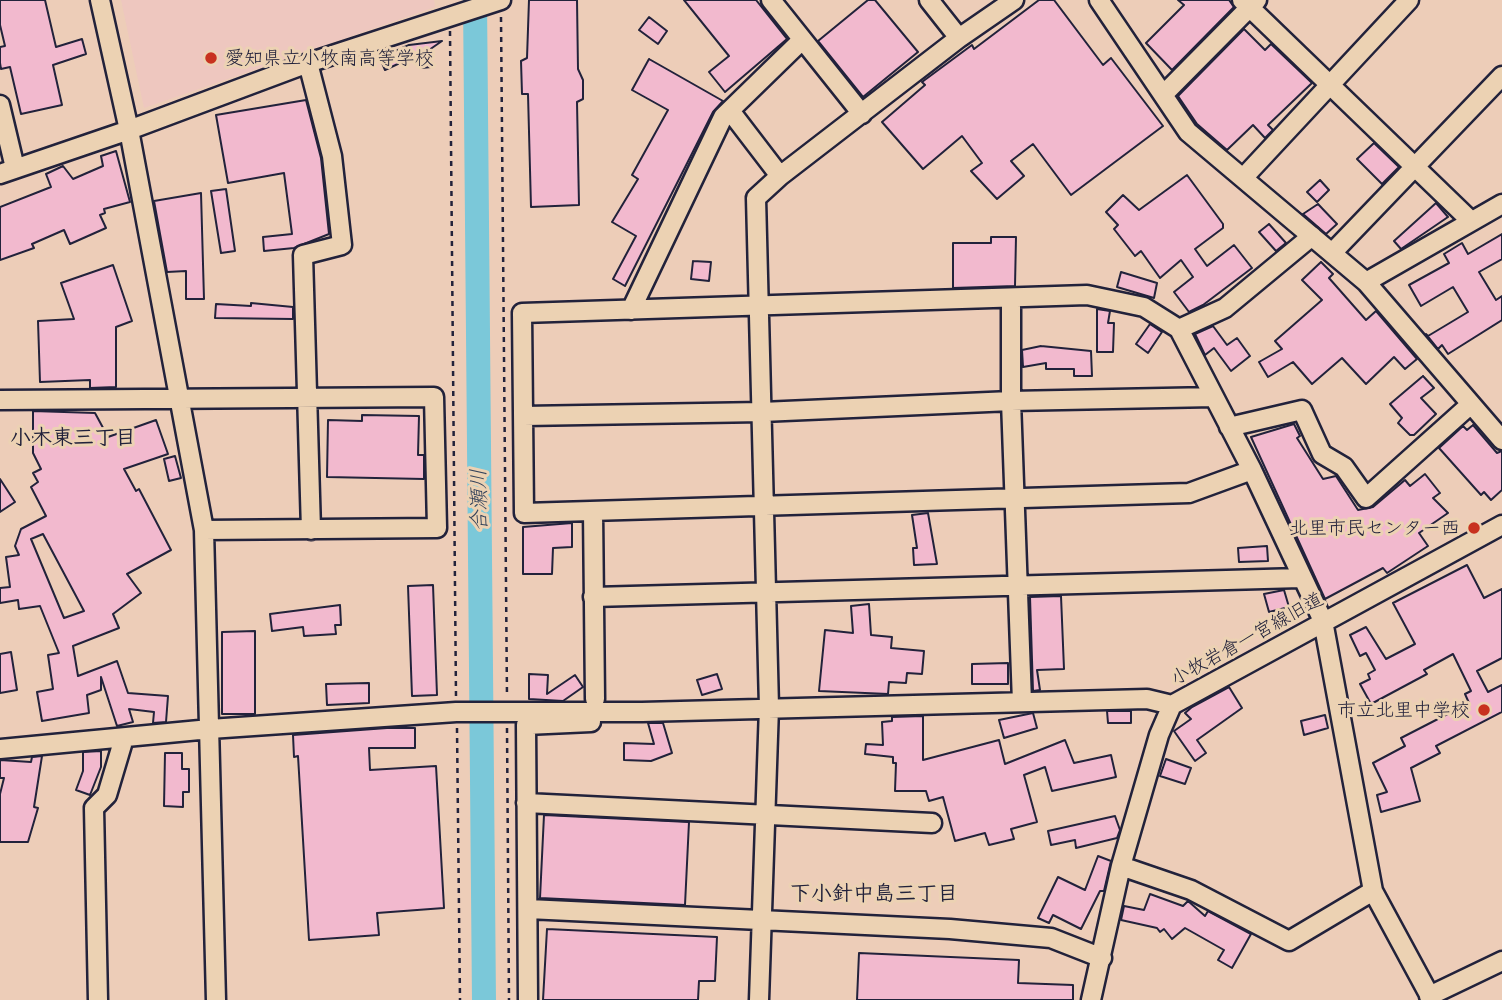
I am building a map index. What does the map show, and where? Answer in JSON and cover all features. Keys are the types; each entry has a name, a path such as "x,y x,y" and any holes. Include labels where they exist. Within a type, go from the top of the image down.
{"street":[{"path":"100,0 129,130 204,530 216,1000"},
{"path":"0,105 8,171 129,130 309,62 501,0"},
{"path":"772,0 862,114"},
{"path":"929,0 959,38"},
{"path":"758,1000 769,707 766,506 756,198 780,176 959,38 1014,0"},
{"path":"1244,177 1409,0"},
{"path":"1104,3 1188,132 1366,282 1502,440"},
{"path":"1163,95 1250,3 1471,222"},
{"path":"631,310 723,117 802,40"},
{"path":"309,62 332,156 342,245 303,255 311,530"},
{"path":"1332,253 1502,76"},
{"path":"731,112 780,176"},
{"path":"1366,282 1502,204"},
{"path":"1179,330 1225,308 1312,236"},
{"path":"1252,470 1189,493 524,513 522,313 760,308 1087,295 1144,307 1179,330 1252,470 1323,621 1373,891 1430,998 1502,961"},
{"path":"1011,300 1016,587 1022,702"},
{"path":"0,400 435,397 437,528 204,530"},
{"path":"524,416 762,412 1011,401 1214,397"},
{"path":"1229,427 1302,410 1322,454 1344,467 1366,498 1471,404"},
{"path":"593,511 595,699"},
{"name":"小牧岩倉一宮線旧道","path":"1091,1000 1121,866 1159,735 1171,705 1502,525"},
{"path":"593,597 1301,578"},
{"path":"0,749 210,729 456,712 642,712 1147,699 1171,705"},
{"path":"528,1000 526,725 636,720 642,712"},
{"path":"98,1000 94,808 107,795 124,737"},
{"path":"526,803 932,823"},
{"path":"1121,866 1191,890 1289,940 1373,891"},
{"path":"528,909 950,929 1051,938 1102,958"}],"path":[{"path":"501,0 504,711 509,1000"},
{"path":"452,16 460,1000"}],"shaded area":[{"name":"愛知県立小牧南高等学校","path":"121,0 434,0 435,7 144,108"}],"building":[{"path":"0,0 45,0 56,47 82,39 86,54 53,65 62,105 21,114 10,67 1,69 0,47 5,46 0,25"},
{"path":"529,0 577,0 578,69 583,80 583,99 577,102 579,205 531,207 528,94 522,94 521,61 527,58"},
{"path":"684,0 756,0 787,39 725,92 709,72 729,56"},
{"path":"868,0 875,0 918,52 863,97 818,41"},
{"path":"1039,0 1054,0 1103,65 1111,58 1163,126 1071,195 1033,144 1011,161 1024,176 997,199 971,171 982,163 962,136 923,169 882,122 925,85 922,82 972,45 974,49"},
{"path":"1178,0 1229,0 1234,7 1172,70 1146,43 1184,5"},
{"path":"649,17 667,31 658,44 639,30"},
{"path":"1244,29 1265,50 1271,44 1312,83 1268,125 1273,130 1265,138 1253,125 1227,150 1197,124 1178,96"},
{"path":"442,41 429,50 431,67 421,68 419,54 385,70 380,58 409,45"},
{"path":"649,59 723,101 713,112 625,286 613,279 636,236 612,222 638,179 632,175 668,110 632,90"},
{"path":"306,100 321,158 329,234 294,248 264,251 263,237 292,234 284,173 228,183 216,115"},
{"path":"1374,143 1399,167 1382,184 1357,159"},
{"path":"116,151 130,202 104,209 105,213 100,215 106,228 70,244 64,230 32,244 34,248 0,260 0,207 51,187 46,174 63,166 73,179 103,166 101,156"},
{"path":"1187,175 1223,224 1223,228 1195,249 1207,266 1234,245 1252,268 1203,305 1189,312 1174,292 1193,277 1181,260 1160,278 1141,251 1135,256 1114,229 1118,225 1106,212 1123,195 1139,210"},
{"path":"1320,180 1329,190 1317,202 1307,192"},
{"path":"226,189 235,251 221,253 211,191"},
{"path":"201,193 204,299 186,299 186,271 167,272 154,201"},
{"path":"1436,203 1448,217 1401,249 1394,241"},
{"path":"1318,204 1337,224 1326,234 1303,214"},
{"path":"1269,224 1286,243 1276,251 1259,232"},
{"path":"1502,234 1502,259 1479,272 1496,300 1502,296 1502,320 1448,354 1442,345 1438,349 1426,334 1428,336 1468,312 1453,287 1421,306 1409,285 1449,263 1444,254 1462,243 1468,254"},
{"path":"991,237 1016,237 1015,286 953,288 953,243 991,243"},
{"path":"693,261 711,262 709,281 691,279"},
{"path":"1321,262 1333,274 1329,278 1366,320 1376,311 1417,359 1405,369 1394,357 1366,384 1342,358 1312,384 1293,362 1268,377 1259,362 1282,349 1275,341 1322,300 1302,280"},
{"path":"113,265 132,321 116,327 116,387 90,388 90,380 40,382 38,321 74,319 61,283"},
{"path":"1121,272 1157,283 1154,298 1117,287"},
{"path":"251,303 293,307 293,319 215,318 216,304 251,306"},
{"path":"1097,309 1110,311 1108,323 1114,323 1113,352 1097,352"},
{"path":"1150,324 1162,332 1148,353 1136,344"},
{"path":"1213,326 1227,345 1237,338 1250,356 1231,371 1214,348 1205,355 1195,334"},
{"path":"1041,346 1091,351 1092,376 1074,376 1074,369 1046,369 1046,363 1023,367 1022,350"},
{"path":"1423,376 1434,388 1421,398 1436,414 1414,435 1410,435 1398,423 1402,418 1390,404"},
{"path":"33,411 95,413 108,437 156,420 168,454 124,469 136,491 139,489 171,550 127,574 141,593 113,614 119,628 73,646 78,676 117,661 128,693 168,696 166,722 153,723 154,712 129,709 133,722 117,726 101,677 101,690 87,695 89,713 42,721 37,692 53,689 48,655 59,653 40,606 19,609 18,600 0,603 0,588 10,587 6,557 19,555 15,546 21,529 46,516 31,487 38,482 33,473 41,469 33,453","holes":["43,534 84,611 64,618 31,539"]},
{"path":"362,415 419,416 418,455 424,455 424,479 327,477 328,420 362,421"},
{"path":"1294,424 1300,436 1297,438 1323,479 1336,476 1358,510 1373,507 1405,480 1410,486 1425,474 1440,493 1433,498 1448,513 1419,533 1428,546 1387,573 1383,568 1325,599 1251,437"},
{"path":"1473,425 1497,453 1502,451 1502,490 1491,500 1484,492 1481,495 1439,448 1463,426 1467,430"},
{"path":"175,456 181,478 169,481 164,459"},
{"path":"0,479 15,502 0,512"},
{"path":"928,513 937,564 914,565 913,548 917,548 912,515"},
{"path":"572,523 572,547 553,548 552,574 523,574 523,527"},
{"path":"1267,546 1268,561 1239,562 1238,548"},
{"path":"1467,565 1484,598 1502,589 1502,658 1477,671 1488,692 1502,685 1502,712 1436,746 1440,753 1411,768 1420,801 1381,812 1377,795 1387,792 1373,763 1405,746 1401,738 1469,703 1465,694 1471,691 1453,654 1424,670 1427,674 1371,704 1360,684 1370,679 1368,674 1375,670 1366,653 1360,656 1350,635 1366,627 1386,659 1415,644 1393,603"},
{"path":"433,585 437,695 412,696 408,586"},
{"path":"1284,590 1289,607 1269,612 1264,594"},
{"path":"1061,596 1064,669 1037,670 1040,690 1033,691 1030,597"},
{"path":"869,604 871,635 892,637 891,648 924,651 922,674 907,673 906,683 889,682 888,694 819,691 825,630 853,633 851,606"},
{"path":"340,605 341,625 335,625 336,634 304,636 303,627 272,631 270,614"},
{"path":"255,631 255,714 222,714 222,632"},
{"path":"11,652 17,690 0,693 0,654"},
{"path":"1008,663 1008,684 972,684 972,664"},
{"path":"529,674 548,675 547,694 575,675 583,687 563,701 529,699"},
{"path":"717,674 722,689 702,695 697,680"},
{"path":"369,683 369,703 327,705 326,684"},
{"path":"1229,687 1242,708 1197,740 1206,753 1195,761 1174,731 1191,719 1185,713 1192,707"},
{"path":"1107,711 1131,711 1131,723 1108,723"},
{"path":"1033,713 1037,728 1004,738 999,720"},
{"path":"1325,715 1328,728 1304,735 1301,721"},
{"path":"923,716 923,760 999,740 1005,764 1065,740 1074,763 1111,755 1116,777 1052,791 1045,767 1024,775 1037,822 1011,829 1014,839 989,845 985,833 955,841 943,797 929,801 926,791 895,791 896,763 893,763 893,757 865,754 866,744 883,745 882,722 892,721 892,717"},
{"path":"648,723 663,723 672,753 651,761 624,760 624,743 654,744"},
{"path":"415,728 415,748 369,748 370,770 436,766 444,908 377,913 379,935 309,940 298,756 294,757 293,735"},
{"path":"101,751 101,767 90,795 76,790 83,771 83,752"},
{"path":"165,753 182,753 182,769 189,769 189,792 183,792 183,807 164,806"},
{"path":"42,756 34,807 38,808 28,842 0,842 0,794 4,778 0,778 0,760 31,762 32,757"},
{"path":"1166,759 1191,768 1185,784 1160,776"},
{"path":"544,815 689,822 685,905 540,898"},
{"path":"1115,816 1120,830 1117,838 1076,848 1075,840 1051,845 1048,831"},
{"path":"1098,856 1111,861 1104,891 1100,891 1081,929 1053,915 1049,923 1038,918 1058,877 1085,890"},
{"path":"1150,894 1183,906 1188,901 1205,916 1208,911 1251,934 1232,968 1218,960 1224,950 1185,928 1172,939 1164,929 1160,932 1157,928 1121,920 1124,906 1144,910"},
{"path":"547,929 717,937 715,981 699,981 698,1000 543,1000"},
{"path":"859,953 1019,960 1018,983 1073,985 1073,1000 857,1000"}],"waterway":[{"name":"合瀬川","path":"475,0 484,1000"}],"place":[{"name":"愛知県立小牧南高等学校","path":"211,58"},
{"name":"北里市民センター西","path":"1474,528"},
{"name":"市立北里中学校","path":"1484,710"}],"district":[{"name":"小木東三丁目","path":"73,438"},
{"name":"下小針中島三丁目","path":"874,894"}]}
